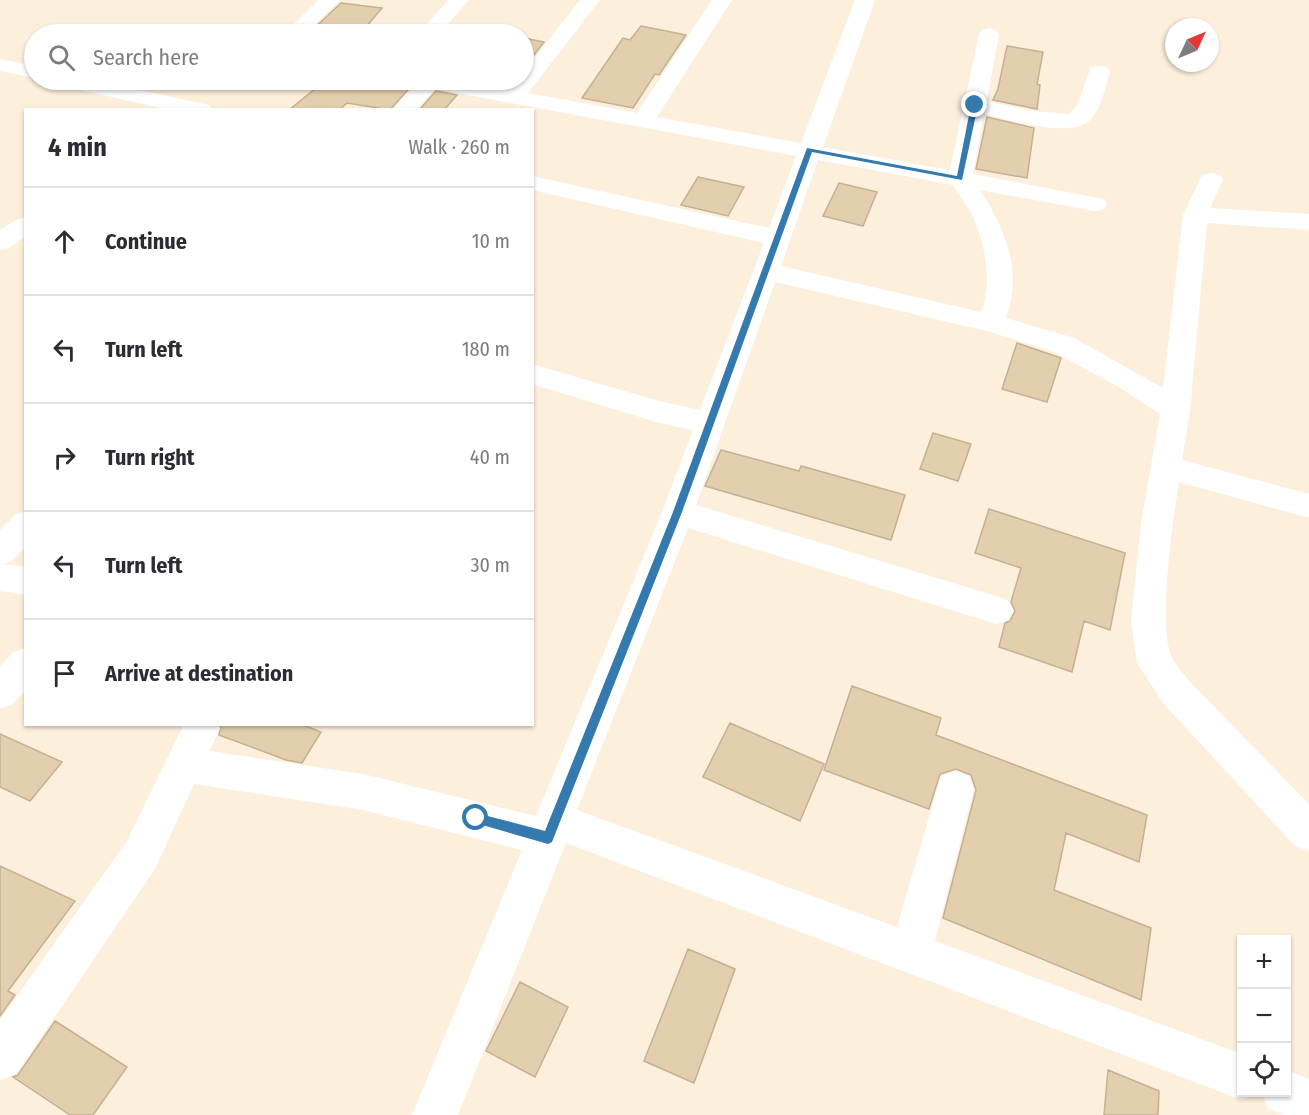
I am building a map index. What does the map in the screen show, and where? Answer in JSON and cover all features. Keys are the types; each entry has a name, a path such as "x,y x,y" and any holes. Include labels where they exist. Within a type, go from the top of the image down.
{"street":[{"path":"305,24 330,0"},
{"path":"437,24 459,0"},
{"path":"534,71 590,0"},
{"path":"644,120 722,0"},
{"path":"437,1114 678,512 865,0"},
{"path":"989,34 960,178 985,216 994,247 1000,276 1000,298 990,323"},
{"path":"0,65 24,70"},
{"path":"975,105 1057,122 1076,120 1082,116 1088,104 1099,72"},
{"path":"112,90 192,108"},
{"path":"126,93 136,90"},
{"path":"405,108 418,90"},
{"path":"478,90 1095,204"},
{"path":"514,97 519,90"},
{"path":"1211,180 1195,215 1175,410 1157,523 1148,622 1155,663 1176,692 1309,832"},
{"path":"534,183 778,238"},
{"path":"1195,215 1309,222"},
{"path":"0,217 24,225"},
{"path":"0,242 24,226"},
{"path":"766,271 990,323 1064,345 1127,379 1175,410"},
{"path":"534,375 658,412 710,423"},
{"path":"1166,467 1309,506"},
{"path":"678,512 996,610"},
{"path":"0,552 24,526"},
{"path":"0,577 24,581"},
{"path":"0,693 24,665"},
{"path":"0,1058 141,855 200,726"},
{"path":"184,765 363,792 476,818 551,829 912,953 1237,1075"},
{"path":"912,953 955,789"},
{"path":"1291,1095 1309,1102"}],"building":[{"path":"341,3 382,8 368,24 319,24"},
{"path":"641,26 686,35 659,75 655,74 633,108 582,98 623,38 630,40"},
{"path":"534,40 544,42 534,55"},
{"path":"1007,46 1043,52 1037,84 1040,85 1037,109 993,100 998,89"},
{"path":"314,90 408,90 392,108 347,103 341,108 291,108"},
{"path":"436,91 457,95 446,108 421,108"},
{"path":"987,117 1034,128 1027,178 976,169"},
{"path":"698,177 744,187 728,216 681,205"},
{"path":"839,183 877,192 863,226 823,216"},
{"path":"1017,343 1061,358 1047,402 1002,389"},
{"path":"933,433 971,444 958,481 920,469"},
{"path":"721,450 799,471 801,466 905,495 891,540 705,486"},
{"path":"989,509 1125,553 1110,630 1084,621 1072,672 999,647 1005,623 1010,621 1015,611 1011,602 1021,568 975,553"},
{"path":"852,686 941,718 936,735 1147,815 1139,862 1066,833 1054,890 1151,928 1141,1000 943,918 976,790 971,775 956,769 940,774 929,809 824,770"},
{"path":"730,723 824,764 800,821 703,777"},
{"path":"221,726 306,726 321,732 302,763 286,760 219,735"},
{"path":"0,734 62,762 30,801 0,787"},
{"path":"0,866 75,901 8,991 15,995 0,1016"},
{"path":"688,949 735,969 694,1083 644,1061"},
{"path":"520,982 568,1007 535,1077 486,1051"},
{"path":"55,1021 127,1067 93,1115 70,1115 13,1077 18,1075"},
{"path":"1108,1070 1159,1091 1158,1115 1104,1115"}],"route":[{"path":"476,818 548,838 678,512 810,150 960,178 975,105"}]}
